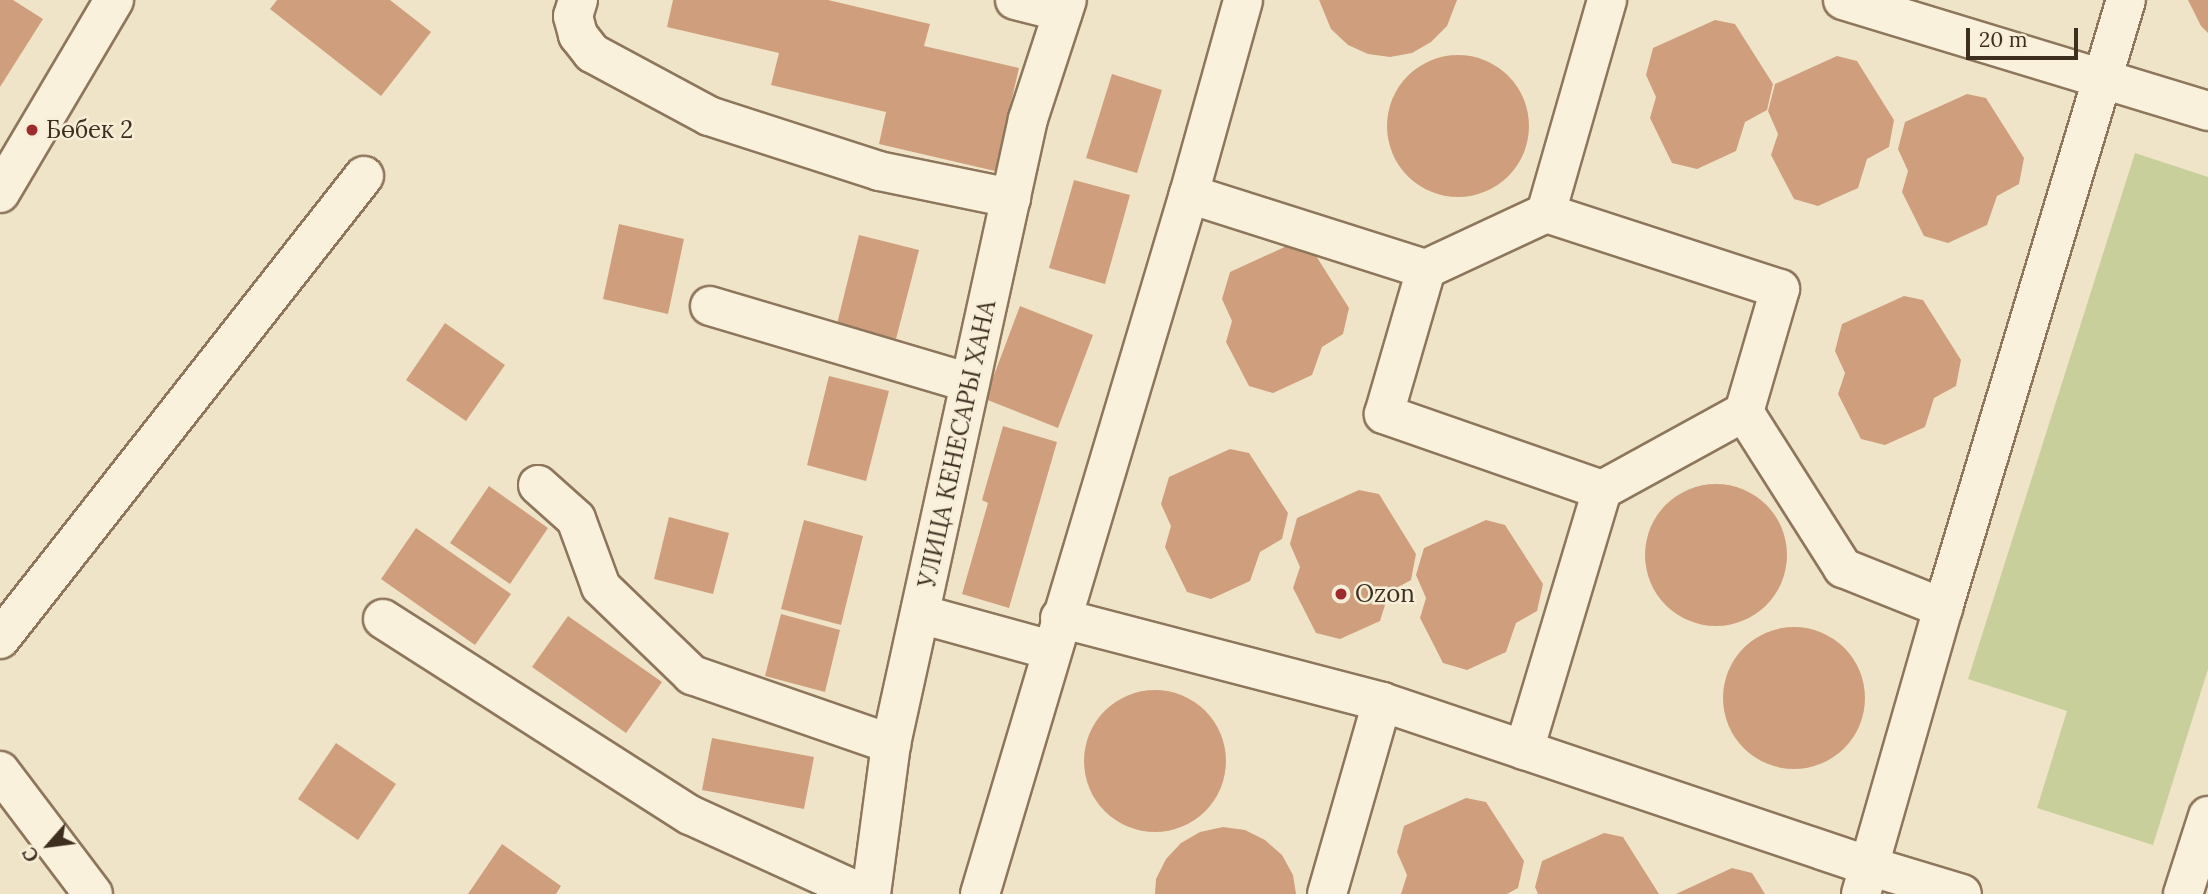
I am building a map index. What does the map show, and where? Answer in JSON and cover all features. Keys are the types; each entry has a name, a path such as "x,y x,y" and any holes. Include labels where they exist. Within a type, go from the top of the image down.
{"street":[{"path":"0,193 114,0"},
{"path":"578,0 573,16 578,35 592,53 709,116 879,171 1011,198"},
{"path":"1015,0 1065,6"},
{"path":"979,894 1189,194 1243,0"},
{"path":"1546,213 1607,0"},
{"path":"1843,0 2208,111"},
{"path":"1865,880 1943,608 2126,0"},
{"name":"УЛИЦА КЕНЕСАРЫ ХАНА","path":"849,891 891,744 1028,119 1065,6"},
{"path":"0,639 364,176"},
{"path":"1189,194 1426,269 1546,213 1780,289 1744,411 1602,490 1524,750"},
{"path":"1426,269 1384,414 1602,490"},
{"path":"710,306 970,383"},
{"path":"1744,411 1843,568 1943,608"},
{"path":"538,485 576,519 601,587 692,674 891,744"},
{"path":"920,614 1056,634 1382,702 1524,750 1865,880 1962,894"},
{"path":"383,620 690,815 849,891"},
{"path":"1327,894 1382,702"},
{"path":"0,771 93,894"},
{"path":"2183,894 2208,816"}],"green space":[{"path":"2135,153 2208,177 2208,669 2153,845 2037,808 2067,711 1968,679"}],"building":[{"path":"0,0 13,0 43,19 0,87"},
{"path":"277,0 390,0 431,32 381,96 270,9"},
{"path":"673,0 828,0 930,24 924,46 1019,68 995,171 879,144 886,112 771,85 779,53 667,27"},
{"path":"1319,0 1457,0 1447,26 1431,42 1412,53 1390,57 1368,54 1348,45 1331,29"},
{"path":"2188,0 2208,0 2208,33 2201,26"},
{"path":"1715,20 1735,24 1773,84 1767,110 1745,122 1736,151 1697,169 1672,163 1650,118 1656,97 1646,75 1653,48"},
{"path":"1458,55 1485,60 1508,76 1524,99 1529,126 1524,153 1508,176 1485,192 1458,197 1431,192 1408,176 1392,153 1387,126 1392,99 1408,76 1431,60"},
{"path":"1837,56 1857,61 1894,120 1889,147 1867,159 1858,188 1818,206 1794,199 1771,155 1778,134 1768,111 1775,84"},
{"path":"1112,74 1162,90 1137,173 1086,158"},
{"path":"1967,94 1986,98 2024,158 2019,184 1997,196 1987,225 1948,243 1924,236 1902,192 1908,171 1898,149 1905,122"},
{"path":"1074,180 1130,195 1105,284 1049,268"},
{"path":"619,224 684,239 668,314 603,299"},
{"path":"859,235 919,250 896,339 837,324"},
{"path":"1291,244 1311,248 1349,308 1343,334 1322,347 1312,375 1273,393 1249,386 1226,342 1232,321 1222,299 1230,272"},
{"path":"1904,296 1923,300 1961,360 1956,386 1934,398 1925,427 1885,445 1861,439 1838,394 1845,373 1835,351 1842,324"},
{"path":"1020,306 1093,335 1058,428 985,399"},
{"path":"445,323 505,365 466,421 406,380"},
{"path":"829,376 889,391 866,481 807,465"},
{"path":"1003,426 1057,442 1009,608 962,594 988,503 982,500"},
{"path":"1230,449 1249,453 1288,513 1282,539 1260,552 1250,581 1211,599 1187,592 1165,547 1171,526 1161,504 1169,477"},
{"path":"1716,484 1743,489 1766,505 1782,528 1787,555 1782,582 1766,605 1743,621 1716,626 1689,621 1666,605 1650,582 1645,555 1650,528 1666,505 1689,489"},
{"path":"489,486 548,528 510,584 450,543"},
{"path":"1359,490 1379,494 1416,554 1411,580 1389,592 1380,621 1340,639 1316,633 1293,588 1300,567 1290,544 1297,518"},
{"path":"669,517 729,533 713,594 654,579"},
{"path":"804,520 863,536 841,625 781,609"},
{"path":"1486,520 1505,525 1543,584 1537,611 1516,623 1506,652 1467,670 1443,663 1420,618 1426,598 1416,575 1424,548"},
{"path":"416,528 511,594 475,645 381,579"},
{"path":"781,614 840,630 825,692 765,676"},
{"path":"568,616 662,682 626,733 532,667"},
{"path":"1794,627 1821,632 1844,648 1860,671 1865,698 1860,725 1844,748 1821,764 1794,769 1767,764 1744,748 1728,725 1723,698 1728,671 1744,648 1767,632"},
{"path":"1155,690 1182,695 1205,711 1221,734 1226,761 1221,788 1205,811 1182,827 1155,832 1128,827 1105,811 1089,788 1084,761 1089,734 1105,711 1128,695"},
{"path":"712,738 814,757 804,809 702,790"},
{"path":"336,743 396,784 358,840 298,799"},
{"path":"1466,798 1486,802 1524,861 1518,888 1507,894 1401,894 1407,875 1397,852 1404,826"},
{"path":"1223,827 1245,830 1265,840 1282,855 1293,875 1296,894 1155,894 1156,879 1166,859 1181,843 1200,832"},
{"path":"1604,833 1623,837 1659,894 1538,894 1535,887 1542,861"},
{"path":"502,844 561,886 556,894 468,894"},
{"path":"1732,868 1752,873 1765,894 1676,894"}],"place":[{"name":"Бөбек 2","path":"32,130"},
{"name":"Ozon","path":"1341,594"}]}
